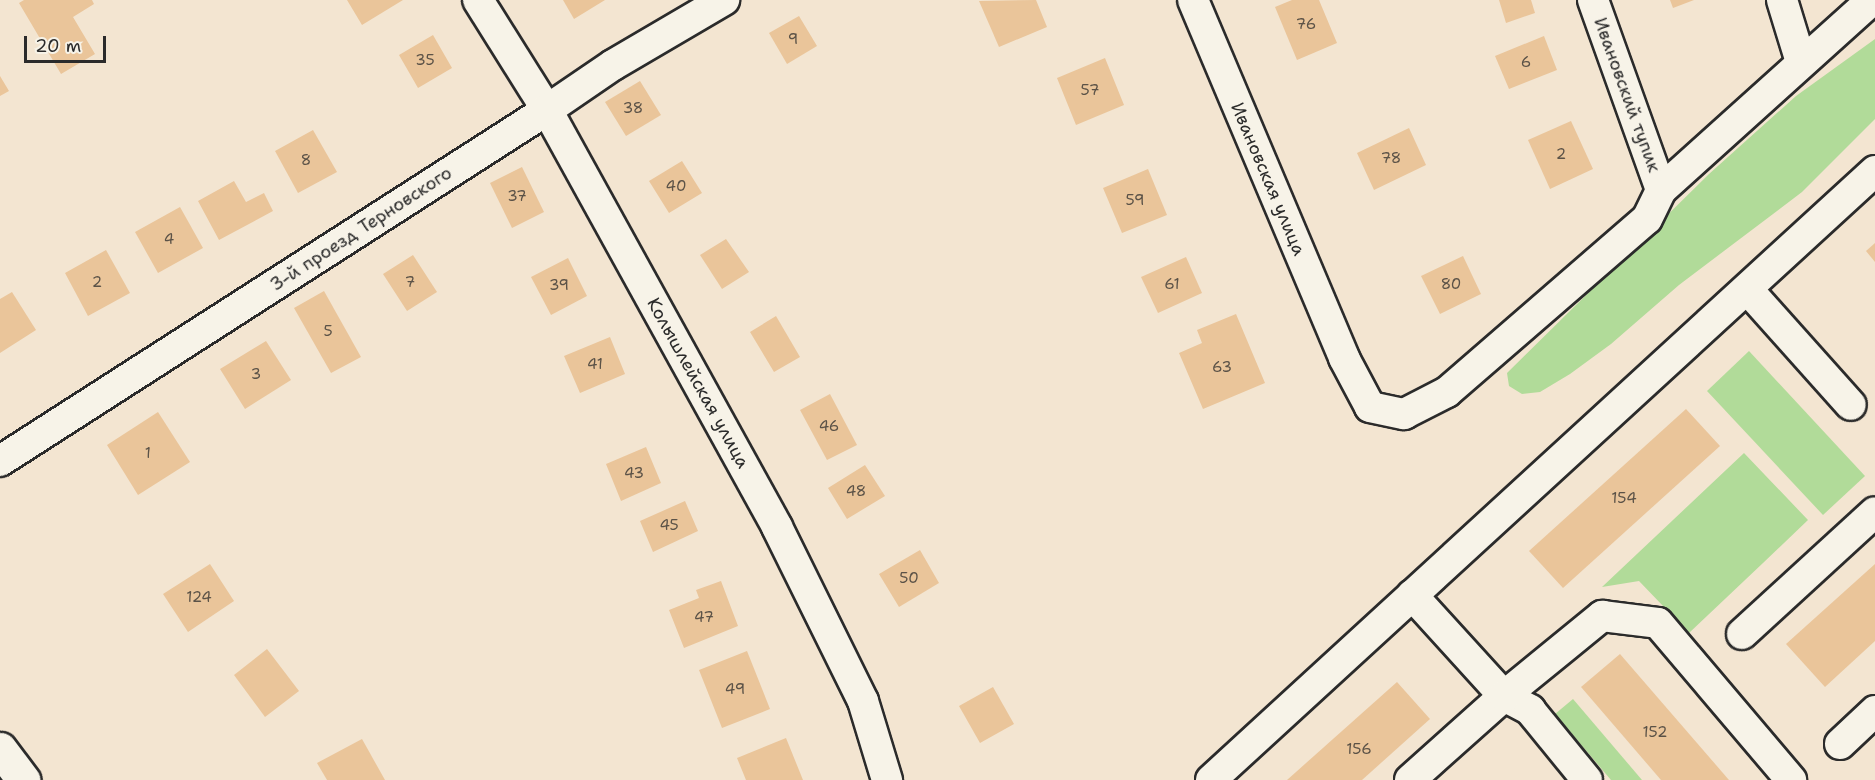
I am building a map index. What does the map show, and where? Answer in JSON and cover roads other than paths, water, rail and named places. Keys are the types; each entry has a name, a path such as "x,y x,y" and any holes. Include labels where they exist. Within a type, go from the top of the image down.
{"main road":[{"path":"0,749 23,780"}],"street":[{"name":"Колышлейская улица","path":"478,0 547,110 777,527 863,701 887,780"},
{"name":"3-й проезд Терновского","path":"0,460 547,110 613,64 724,0"},
{"name":"Ивановская улица","path":"1193,0 1344,358 1370,407 1404,414 1447,392 1647,219 1661,190"},
{"name":"Ивановский тупик","path":"1593,0 1661,190"},
{"path":"1782,0 1801,62"},
{"path":"1661,190 1872,0"},
{"path":"1210,780 1748,290 1875,171"},
{"path":"1748,290 1851,405"},
{"path":"1742,634 1875,512"},
{"path":"1412,595 1504,696 1530,710 1587,780"},
{"path":"1410,780 1504,696 1602,616 1658,623 1791,780"},
{"path":"1840,744 1875,711"}]}
